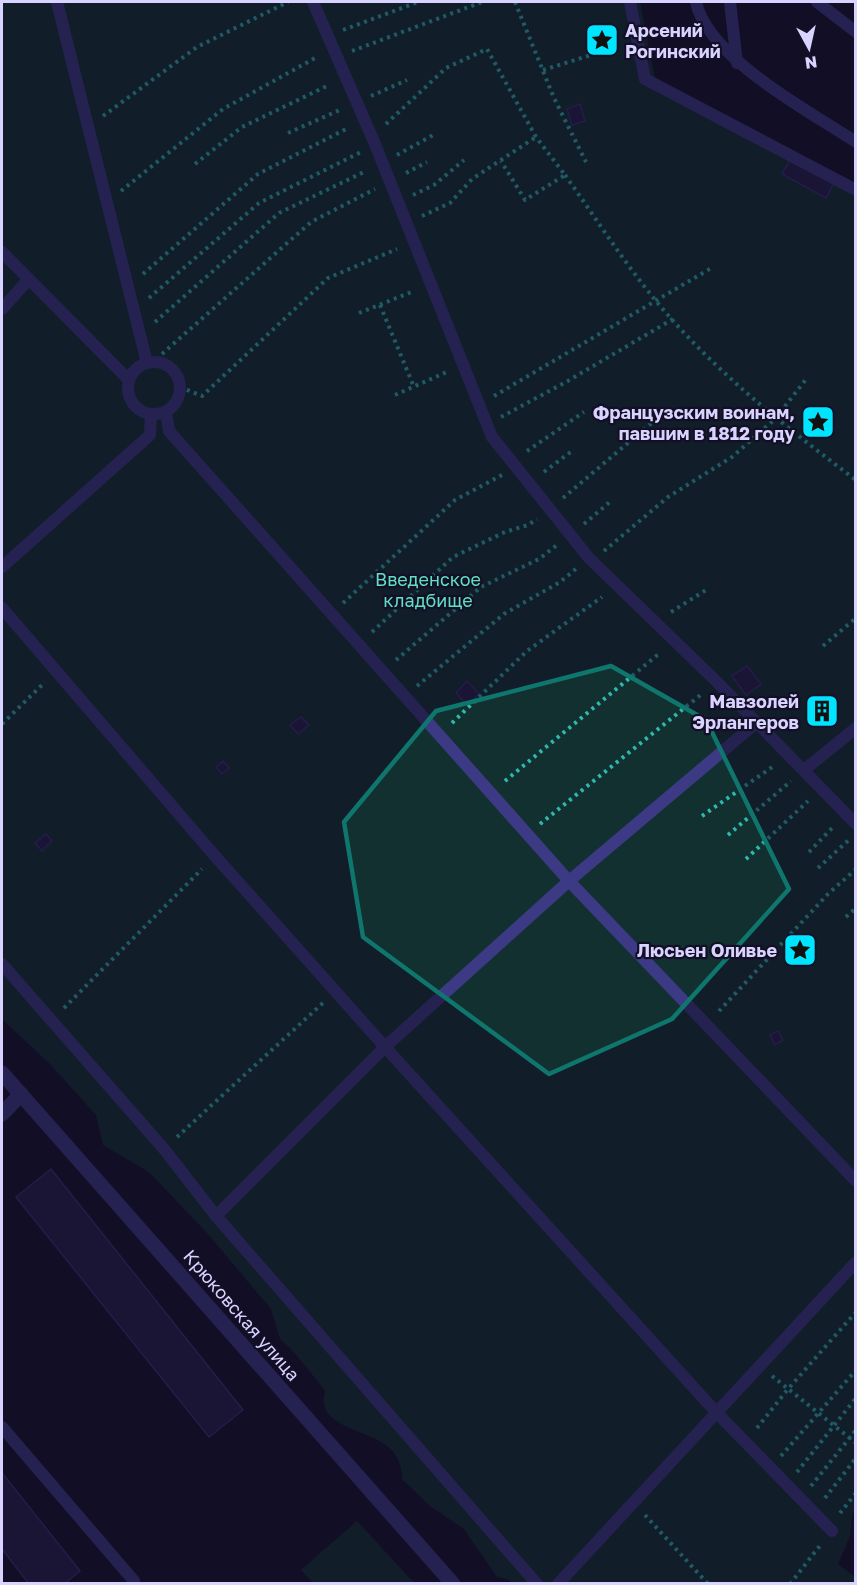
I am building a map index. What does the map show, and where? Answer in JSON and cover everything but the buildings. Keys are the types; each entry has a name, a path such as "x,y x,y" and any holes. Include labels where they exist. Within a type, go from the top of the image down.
{"street":[{"name":"Крюковская улица","path":"2,1073 453,1584"},
{"path":"2,1114 21,1094"}],"lane":[{"path":"57,2 90,125 128,288 150,363"},
{"path":"314,2 399,202 492,437 591,560 790,754 855,824"},
{"path":"630,2 645,79 855,190"},
{"path":"696,2 699,16 737,63 855,141"},
{"path":"730,2 737,63"},
{"path":"817,2 855,32"},
{"path":"2,252 129,380 131,400 141,411 151,414 166,412 177,401 180,387 177,376 171,369 150,363 138,368 129,380"},
{"path":"2,309 28,280"},
{"path":"166,412 169,431 526,834 855,1181"},
{"path":"2,567 150,435 151,414"},
{"path":"2,608 215,856 385,1047 715,1411 830,1529"},
{"path":"216,1216 385,1047 569,881 756,723"},
{"path":"804,770 855,728"},
{"path":"2,964 53,1019 164,1149 216,1216 537,1584"},
{"path":"558,1584 715,1411 855,1262"},
{"path":"2,1427 134,1583"}],"path":[{"path":"90,125 196,47 288,2"},
{"path":"328,35 418,2"},
{"path":"107,202 224,109 335,52 482,2"},
{"path":"515,2 543,70 586,162"},
{"path":"543,70 638,41"},
{"path":"134,311 259,203 374,141 446,68 487,49 536,136 656,301 775,419 855,480"},
{"path":"195,164 242,127 346,76"},
{"path":"288,133 408,80"},
{"path":"128,288 258,174 305,148 365,120"},
{"path":"141,335 279,213 382,163 435,134"},
{"path":"407,223 450,203 472,179 536,136"},
{"path":"399,202 434,185 464,160"},
{"path":"501,161 525,200 565,175"},
{"path":"150,363 311,222 427,162"},
{"path":"180,387 202,396 328,278 414,242"},
{"path":"479,405 713,267"},
{"path":"359,314 431,283"},
{"path":"381,305 414,387"},
{"path":"487,424 566,382 673,320"},
{"path":"395,395 463,364"},
{"path":"404,696 504,614 560,582 591,560 668,497 732,457 775,419 807,378"},
{"path":"358,644 453,557 506,532 528,525 668,409"},
{"path":"331,614 456,501 497,478 584,412"},
{"path":"528,483 572,451"},
{"path":"383,672 481,587 539,559 571,536 611,501"},
{"path":"439,735 527,651 618,586"},
{"path":"656,622 706,590"},
{"path":"824,646 855,618"},
{"path":"490,793 618,685 675,641"},
{"path":"2,724 56,671"},
{"path":"526,834 717,682"},
{"path":"702,816 790,754"},
{"path":"728,835 804,770"},
{"path":"746,860 821,788"},
{"path":"809,852 846,814"},
{"path":"818,868 855,834"},
{"path":"53,1019 215,856"},
{"path":"705,1025 742,989 828,894 855,869"},
{"path":"846,917 855,908"},
{"path":"164,1149 336,992"},
{"path":"746,1443 788,1389 855,1312"},
{"path":"758,1365 855,1443"},
{"path":"771,1468 855,1370"},
{"path":"787,1485 855,1398"},
{"path":"801,1499 855,1430"},
{"path":"815,1513 855,1458"},
{"path":"790,1584 855,1493"},
{"path":"632,1501 708,1584"}],"highlighted area":[{"path":"611,666 706,720 789,889 672,1019 549,1074 363,937 344,822 436,711"}],"green space":[{"name":"Введенское кладбище","path":"2,2 640,2 655,78 855,183 856,1510 852,1515 850,1536 838,1564 855,1577 855,1583 513,1584 509,1580 497,1577 464,1529 430,1506 402,1479 400,1462 392,1450 380,1441 339,1423 329,1415 324,1404 325,1390 280,1339 271,1309 208,1234 149,1172 103,1145 96,1115 50,1064 2,1019"},
{"path":"357,1521 414,1583 313,1583 301,1570"}],"place":[{"name":"Арсений Рогинский","path":"602,40"},
{"name":"Французским воинам, павшим в 1812 году","path":"818,422"},
{"name":"Мавзолей Эрлангеров","path":"822,711"},
{"name":"Люсьен Оливье","path":"800,950"}]}
